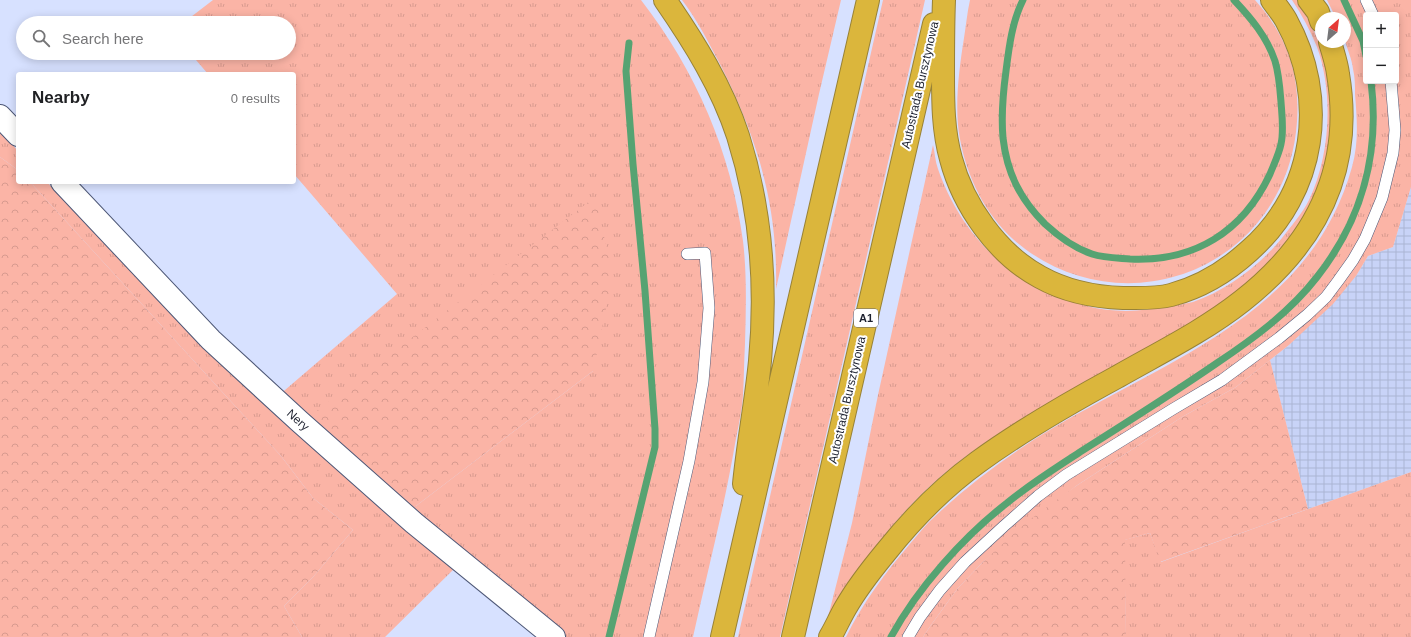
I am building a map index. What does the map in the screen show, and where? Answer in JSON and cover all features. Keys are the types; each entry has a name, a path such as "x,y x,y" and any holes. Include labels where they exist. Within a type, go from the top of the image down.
{"highway":[{"path":"665,0 702,58 720,93 738,136 756,207 760,238 763,306 760,361 728,609"},
{"path":"722,637 868,0"},
{"name":"Autostrada Bursztynowa","path":"793,637 940,0"},
{"path":"944,0 943,100 946,138 959,182 976,216 987,231 1009,254 1026,269 1039,277 1081,293 1108,297 1136,298 1170,296 1210,280 1234,265 1257,245 1277,222 1288,205 1298,184 1308,154 1311,128 1308,82 1304,60 1296,40 1286,19 1272,0"},
{"path":"1309,0 1318,12"},
{"path":"830,637 850,601 878,560 902,531 925,507 976,463 1014,437 1063,407 1175,345 1224,314 1243,301 1286,260 1318,215 1336,169 1342,126 1338,73 1332,48"}],"street":[{"path":"0,116 16,133"},
{"name":"Nery","path":"64,184 211,340 299,421 414,523 554,637"}],"lane":[{"path":"1366,0 1372,12"},
{"path":"908,637 920,617 940,590 965,562 1038,496 1066,475 1222,380 1279,338 1326,296 1338,281 1361,246 1382,198 1392,153 1395,130 1391,84"},
{"path":"650,637 689,461 703,382 709,308 705,253 686,254"}],"shaded area":[{"path":"1411,187 1411,472 1308,509 1270,360 1289,345 1356,276 1368,256 1393,247"}],"green space":[{"path":"213,0 641,0 661,27 678,55 708,114 720,144 730,176 743,241 746,280 746,318 742,407 726,493 693,637 566,637 412,509 593,371 306,419 278,396 397,294 296,176 296,72 206,72 196,60 296,60 296,16 192,16"},
{"path":"682,0 841,0 776,289 776,259 769,202 755,148 746,121 722,68 699,25"},
{"path":"883,0 925,0 780,637 738,637"},
{"path":"970,0 1255,0 1277,30 1285,45 1295,78 1297,95 1296,132 1290,163 1285,177 1271,205 1241,240 1215,259 1187,272 1158,281 1128,283 1097,280 1068,272 1040,259 1014,240 994,219 979,194 967,167 963,153 958,127 957,102 960,62"},
{"path":"1292,0 1297,0 1314,30 1315,42 1306,23"},
{"path":"1327,0 1411,0 1411,187 1393,247 1368,256 1356,276 1333,304 1289,345 1236,387 1182,417 1076,486 983,562 958,588 923,637 846,637 867,601 883,578 921,530 968,488 995,466 1038,437 1084,410 1179,359 1224,331 1266,300 1302,263 1331,219 1352,167 1357,140 1357,122 1352,62 1348,48 1351,48 1351,12 1333,12"},
{"path":"1317,48 1322,48 1327,66 1333,118 1330,140 1316,192 1291,236 1257,274 1216,307 1172,336 1025,417 982,445 951,468 910,506 886,533 859,569 828,617 852,523 878,395 933,145 936,163 943,183 966,225 998,260 1010,269 1072,301 1107,310 1148,310 1190,303 1218,291 1242,276 1253,267 1282,238 1300,215 1309,200 1322,164 1327,125 1326,85"},
{"path":"0,131 16,149 16,169 0,157"},
{"path":"0,157 16,169 16,184 32,184 281,456 313,498 353,530 313,577 284,606 302,637 0,637"},
{"path":"32,184 49,184 168,309 455,568 385,637 302,637 284,606 313,577 353,530 313,498 281,456"},
{"path":"595,197 613,275 593,371 412,509 306,419"},
{"path":"1270,360 1308,509 1160,562 1150,533 1125,540 1126,637 923,637 958,588 983,562 1028,521 1076,486 1182,417 1236,387"},
{"path":"1411,472 1411,637 1126,637 1124,540 1150,533 1161,562"}],"waterway":[{"path":"1023,0 1016,17 1008,53 1003,104 1003,138 1011,174 1028,205 1045,224 1061,237 1073,245 1092,254 1130,259 1153,259 1175,255 1195,249 1214,239 1231,227 1246,212 1259,194 1270,174 1279,152 1283,129 1280,87 1275,61 1263,36 1234,0"},
{"path":"1344,0 1363,41 1364,48"},
{"path":"609,637 655,447 645,291 626,71 629,43"},
{"path":"891,637 914,601 942,565 990,517 1043,476 1200,375 1244,344 1283,313 1306,290 1333,255 1346,232 1364,185 1370,160 1373,134 1371,84"}]}
